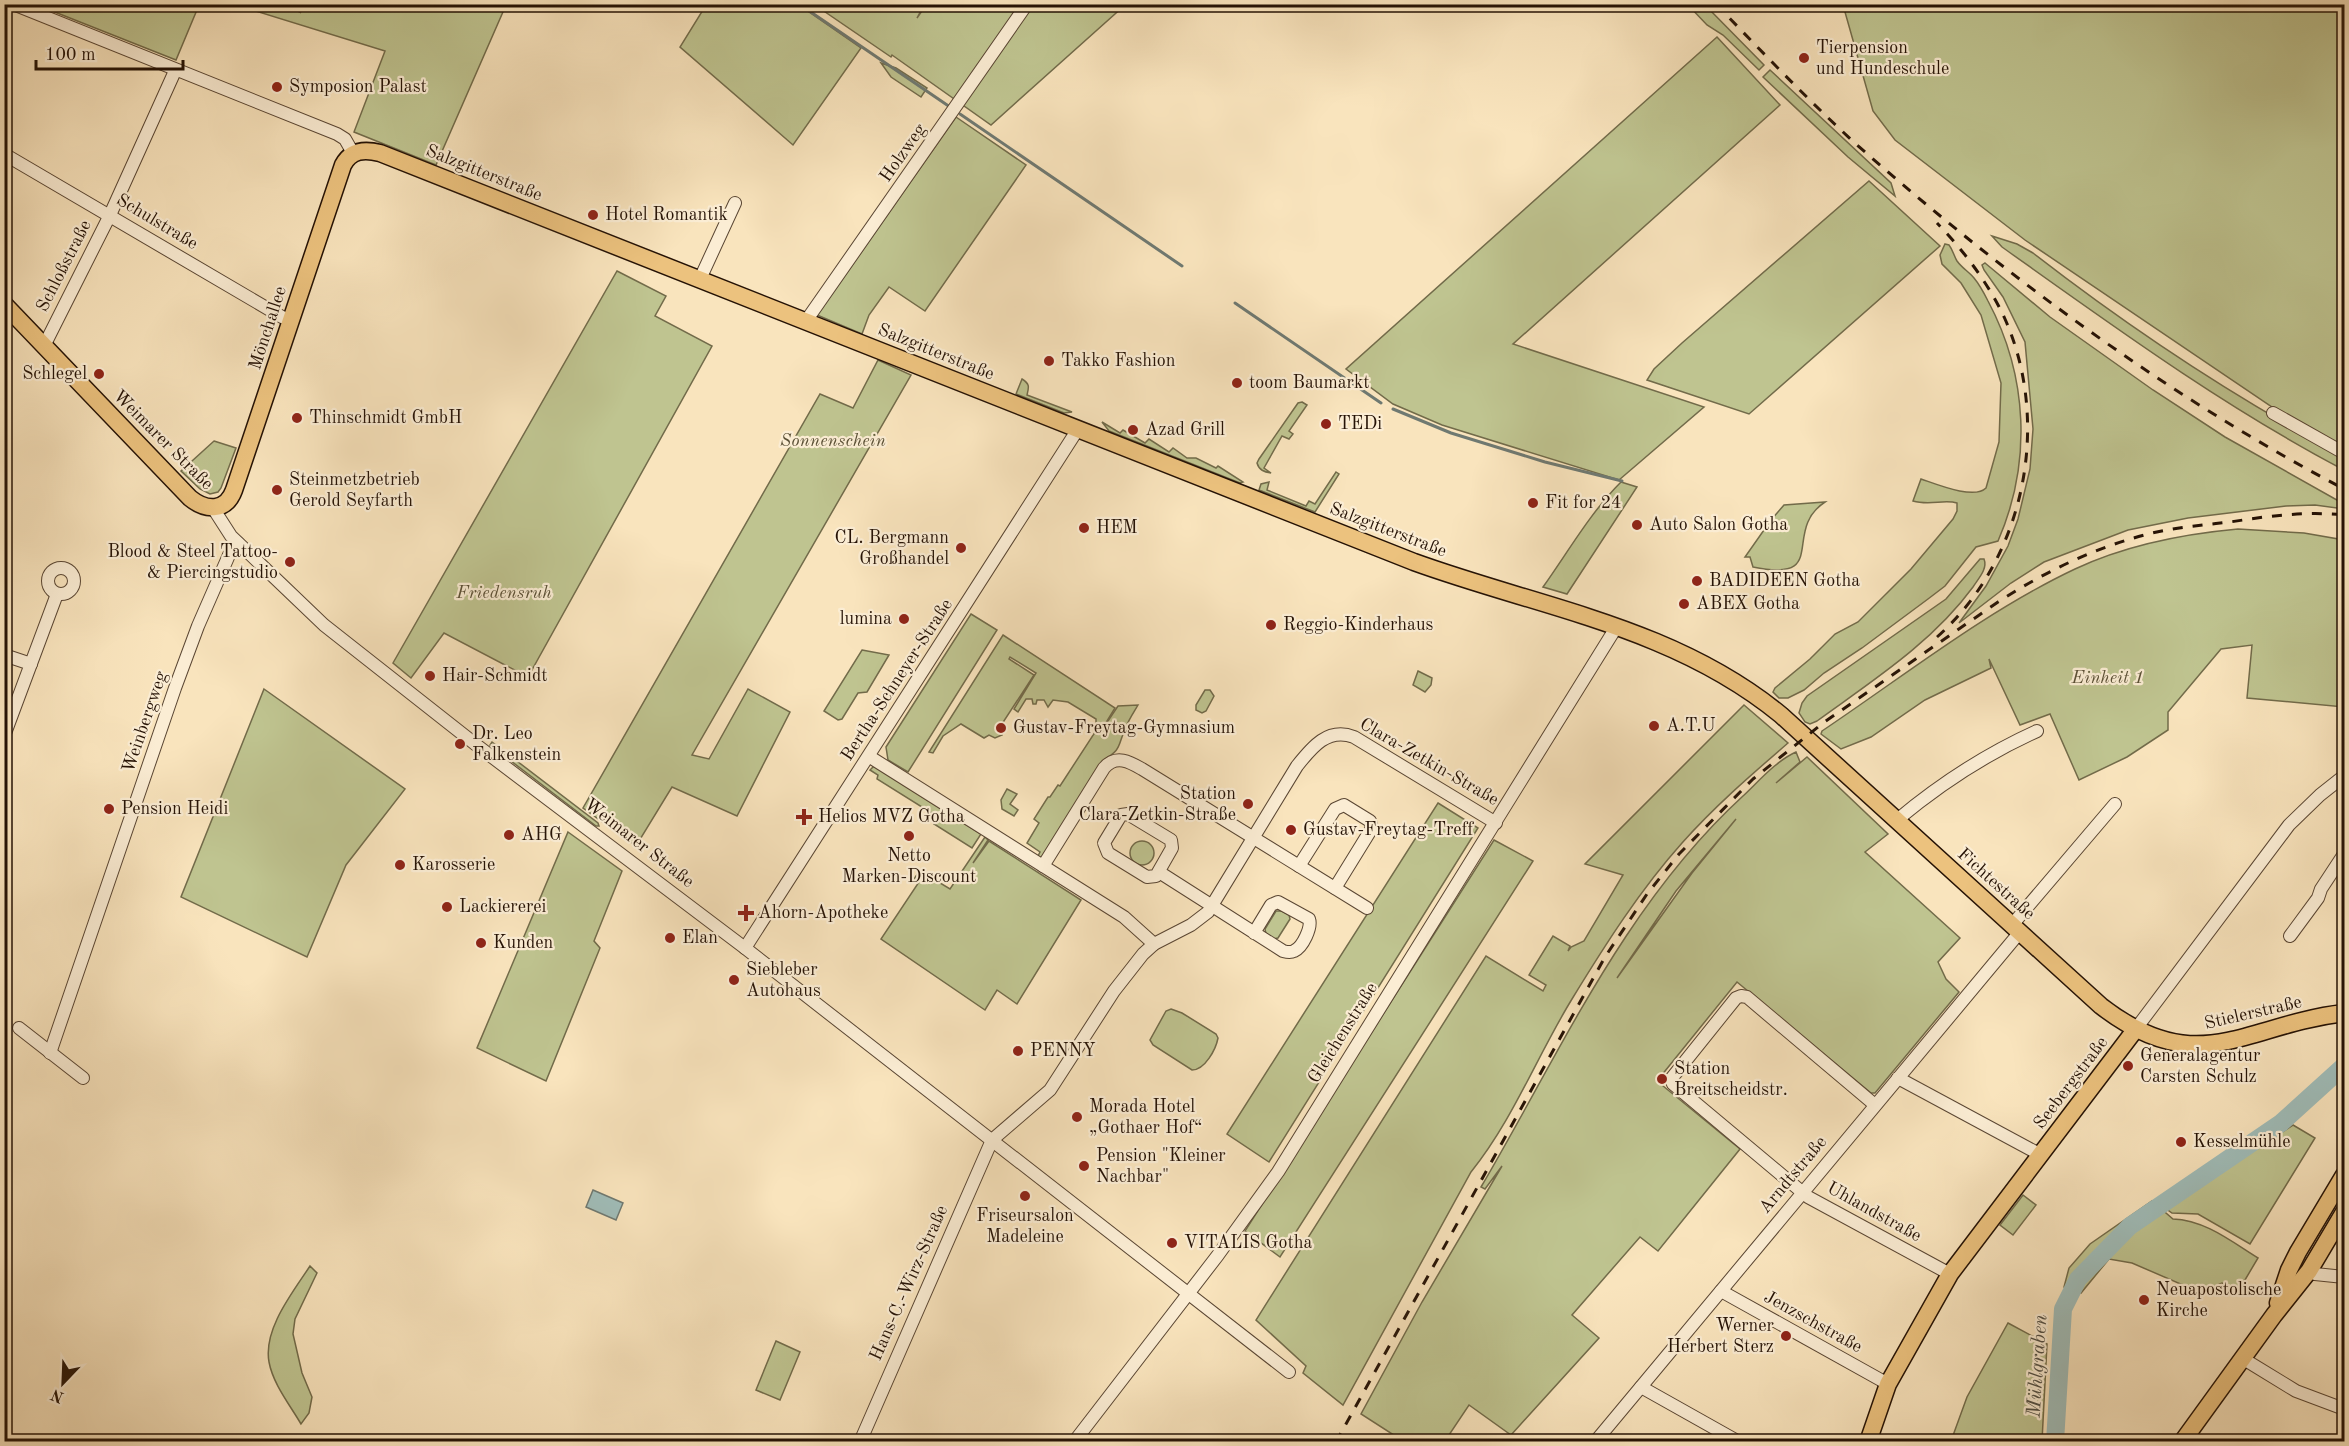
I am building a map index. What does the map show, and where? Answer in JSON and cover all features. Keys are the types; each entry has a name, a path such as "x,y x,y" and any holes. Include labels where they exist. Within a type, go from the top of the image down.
{"main road":[{"name":"Salzgitterstraße","path":"353,153 368,151 380,153 1435,569 1473,583 1617,626 1676,650 1731,678 1766,703 1834,762"},
{"name":"Mönchallee","path":"213,508 225,504 232,497 340,172 346,160 353,153"},
{"name":"Weimarer Straße","path":"6,309 190,498 201,506 213,508"},
{"name":"Fichtestraße","path":"1834,762 2101,1006 2135,1030"},
{"name":"Stielerstraße","path":"2135,1030 2172,1042 2209,1045 2230,1042 2344,1013"},
{"name":"Seebergstraße","path":"1868,1442 1888,1384 1950,1274 2135,1030"},
{"path":"2274,1315 2298,1251 2344,1175"},
{"path":"2182,1442 2274,1315 2309,1271 2344,1212"},
{"path":"2298,1251 2309,1271"},
{"path":"2289,1270 2296,1268 2309,1271"}],"street":[{"path":"13,4 175,71 337,134 345,139 353,153"},
{"name":"Holzweg","path":"806,321 1027,4"},
{"name":"Schloßstraße","path":"44,346 110,215 175,71"},
{"name":"Schulstraße","path":"4,154 282,317 291,320"},
{"path":"700,279 735,203"},
{"path":"2273,413 2344,453"},
{"name":"Bertha-Schneyer-Straße","path":"745,948 870,757 1078,429"},
{"name":"Weimarer Straße","path":"213,508 227,531 238,543 324,626 479,747 745,948 1289,1372"},
{"name":"Weinbergweg","path":"51,1053 179,677 225,566 238,543"},
{"path":"4,736 8,718 57,594"},
{"name":"Gleichenstraße","path":"1074,1442 1189,1293 1278,1172 1617,626"},
{"path":"4,655 31,664"},
{"path":"1897,820 1978,761 2037,732"},
{"name":"Clara-Zetkin-Straße","path":"992,1140 1050,1090 1133,964 1154,944 1202,918 1213,905 1306,755 1325,738 1341,733 1360,740 1496,823"},
{"path":"870,757 1124,917 1154,944"},
{"path":"1043,866 1104,768 1117,760 1136,765 1367,908"},
{"name":"Seebergstraße","path":"2135,1030 2289,825 2344,776"},
{"name":"Arndtstraße","path":"1595,1442 1898,1078 2115,804"},
{"path":"1299,866 1335,809 1344,805 1370,821 1372,828 1335,888"},
{"path":"1128,813 1171,840 1172,848 1159,872 1156,876 1147,877 1108,853 1104,843 1120,815 1128,813"},
{"path":"2290,936 2318,898 2321,889 2344,855"},
{"path":"1159,872 1213,905 1254,933 1283,951 1294,951 1309,929 1310,922 1278,902 1272,904 1254,933"},
{"name":"Uhlandstraße","path":"1875,1105 1747,997 1741,996 1736,998 1671,1078 1673,1084 1802,1192 1950,1274"},
{"path":"19,1028 82,1078"},
{"path":"1898,1078 2041,1155"},
{"name":"Hans-C.-Wirz-Straße","path":"860,1442 992,1140"},
{"path":"2309,1271 2315,1274 2344,1277"},
{"name":"Jenzschstraße","path":"1720,1290 1888,1384"},
{"path":"2242,1359 2296,1390 2344,1409"},
{"path":"1641,1387 1739,1442"}],"green space":[{"path":"308,4 506,5 436,165 354,132 385,51 236,5 278,5 301,13 294,7"},
{"path":"37,5 199,5 176,60"},
{"path":"706,5 799,5 861,48 793,145 680,47"},
{"path":"815,5 924,5 917,18 926,5 1125,5 991,125 892,55 891,57"},
{"path":"1688,5 1705,5 1764,65 1759,70 1723,35 1707,25"},
{"path":"1843,5 2344,5 2344,448 2281,413 2025,240 1895,140 1873,111"},
{"path":"1717,37 1780,105 1513,344 1704,407 1619,480 1442,425 1393,404 1346,369"},
{"path":"881,63 896,68 927,88 921,97 891,77"},
{"path":"1770,70 1891,183 1895,196 1848,157 1763,77"},
{"path":"956,117 1026,165 925,311 889,287 869,315 862,334 817,315"},
{"path":"1869,181 1940,246 1749,414 1647,380 1654,369 1682,343"},
{"path":"1992,236 2017,244 2033,253 2108,309 2184,361 2303,434 2344,456 2344,470 2299,446 2212,393 2002,247"},
{"path":"1945,244 1949,245 1957,261 1974,278 1983,292 2001,330 2011,359 2018,389 2021,420 2020,451 2009,511 1998,541 1976,547 1945,586 1862,648 1824,673 1804,690 1788,698 1779,698 1773,692 1775,688 1810,659 1835,634 1858,622 1911,569 1953,519 1957,511 1957,503 1913,501 1921,479 1964,492 1980,491 1986,488 1999,442 2001,383 1981,315 1961,283 1942,264 1940,255"},
{"path":"1985,263 2050,317 2153,390 2225,437 2344,504 2344,509 2315,505 2286,506 2188,518 2128,530 2044,562 2011,583 1959,623 1986,586 2008,546 2018,519 2030,469 2033,429 2025,342 2003,297 1984,270 1982,265"},
{"name":"Friedensruh","path":"617,271 666,296 655,316 712,346 528,677 444,633 411,678 393,663"},
{"name":"Sonnenschein","path":"878,360 911,375 692,755 709,759 748,689 790,712 737,816 672,787 636,846 583,808 820,394 853,408"},
{"path":"1022,379 1028,386 1027,395 1072,412 1064,413 1016,394"},
{"path":"1302,402 1307,405 1289,431 1293,434 1289,439 1282,436 1264,468 1271,473 1262,470 1257,463 1259,459 1298,403"},
{"path":"1102,422 1120,433 1123,430 1145,443 1149,439 1169,452 1173,448 1187,458 1196,458 1216,468 1218,466 1243,482 1240,483 1109,431"},
{"path":"214,441 236,448 221,488 218,492 210,494 200,489 181,471"},
{"path":"1336,472 1339,474 1315,512 1259,490 1261,484 1269,482 1267,490 1306,506 1309,501 1315,504"},
{"path":"1621,482 1637,487 1567,594 1543,587 1589,520"},
{"path":"1825,502 1812,514 1806,527 1802,551 1798,561 1791,568 1777,570 1753,567 1750,557 1745,557 1784,505"},
{"name":"Einheit 1","path":"2238,529 2304,533 2344,540 2344,707 2247,698 2252,645 2221,649 2168,712 2168,730 2127,757 2079,780 2050,714 2020,725 1989,659 1991,668 1925,700 1871,737 1841,749 1821,734 1822,731 1977,624 2075,569 2134,547 2196,534"},
{"path":"1980,559 1984,559 1985,563 1980,577 1939,626 1859,691 1817,721 1810,724 1805,722 1799,713 1807,696 1946,599"},
{"path":"971,614 997,630 908,772 888,760 886,747"},
{"path":"1003,635 1115,708 1104,726 1096,725 1096,719 1068,702 1053,700 1048,707 1044,700 1037,700 1036,704 1033,704 1032,699 1026,699 1018,712 1014,709 1036,673 1010,657 1009,659 1034,675 998,730 1002,735 995,738 989,735 984,738 961,724 943,736 933,753 929,752"},
{"path":"862,650 889,655 867,692 858,693 842,719 838,720 824,711"},
{"path":"1418,671 1432,678 1431,685 1425,692 1413,685"},
{"path":"264,689 405,789 346,865 307,957 181,897"},
{"path":"1205,690 1210,690 1214,696 1206,711 1202,713 1196,710 1196,705"},
{"path":"1138,705 1118,747 1102,761 1043,857 1037,858 1040,852 1027,843 1039,823 1034,819 1048,797 1058,785 1060,786 1099,726 1104,727 1118,706"},
{"path":"1744,705 1788,743 1695,829 1652,880 1597,958 1559,1021 1500,1131 1471,1172 1343,1405 1303,1373 1306,1366 1256,1320 1486,956 1543,991 1546,985 1529,975 1553,936 1570,946 1568,951 1571,947 1584,941 1623,875 1585,864"},
{"path":"492,742 598,823 599,826 490,745"},
{"path":"1796,752 1800,762 1776,783 1807,757 1888,834 1865,852 1960,938 1938,962 1946,979 1959,992 1875,1093 1871,1093 1737,982 1657,1081 1740,1149 1658,1251 1640,1237 1572,1315 1599,1338 1511,1435 1469,1405 1445,1441 1403,1441 1361,1414 1422,1302 1502,1166 1485,1189 1481,1187 1568,1032 1629,931 1701,838 1768,772","holes":["1736,819 1692,873 1617,978 1676,891"]},
{"path":"874,766 981,834 972,848 934,824 938,817 877,779 878,775 870,770"},
{"path":"1007,789 1017,794 1010,804 1018,810 1014,816 1002,809 1001,800"},
{"path":"1438,803 1478,828 1269,1162 1227,1134"},
{"path":"568,832 622,871 594,941 600,948 546,1081 477,1048"},
{"path":"985,837 988,840 973,863 989,841 1081,900 1017,1004 997,990 985,1010 881,939 919,882 914,879 918,873 925,878 927,875 950,889"},
{"path":"1494,840 1533,861 1280,1257 1245,1231"},
{"path":"1142,841 1147,842 1153,848 1153,858 1147,864 1142,865 1137,864 1131,858 1130,853 1131,848 1137,842"},
{"path":"1276,911 1289,915 1290,919 1278,938 1273,939 1266,934 1265,929"},
{"path":"1171,1009 1182,1013 1216,1034 1218,1038 1209,1058 1197,1069 1192,1070 1153,1045 1150,1040 1166,1011"},
{"path":"2293,1125 2315,1138 2250,1244 2198,1214 2172,1213 2165,1208"},
{"path":"2023,1195 2036,1205 2013,1235 2000,1225"},
{"path":"2152,1201 2173,1219 2185,1220 2207,1228 2258,1258 2239,1290 2222,1283 2199,1292 2132,1263 2109,1259 2081,1293 2064,1287 2069,1268 2090,1244"},
{"path":"310,1266 317,1273 295,1319 293,1334 302,1373 312,1397 309,1413 301,1424 274,1378 268,1349 270,1337 281,1311"},
{"path":"2008,1323 2047,1344 2042,1441 1951,1441 1967,1397"},
{"path":"776,1341 800,1352 780,1400 756,1390"}],"water":[{"path":"593,1190 623,1203 616,1220 586,1207"}],"waterway":[{"path":"799,4 950,107"},
{"path":"960,114 1182,266"},
{"path":"1235,303 1381,403"},
{"path":"1393,409 1451,433 1545,462 1622,481"},
{"name":"Mühlgraben","path":"2055,1442 2063,1309 2078,1279 2130,1226 2281,1123 2344,1066"}],"railway":[{"path":"1716,4 1857,145 1972,242 2031,288 2090,332 2214,414 2344,489"},
{"path":"1937,223 1975,268 2005,319 2019,360 2026,403 2027,446 2021,489 2009,530 1991,570 1967,606 1937,637"},
{"path":"1336,1442 1605,957 1647,894 1679,854 1753,779 1823,723 1998,602 2072,561 2111,545 2172,529 2287,515 2344,515"}],"place":[{"name":"Tierpension und Hundeschule","path":"1804,58"},
{"name":"Symposion Palast","path":"277,87"},
{"name":"Hotel Romantik","path":"593,215"},
{"name":"Takko Fashion","path":"1049,361"},
{"name":"Schlegel","path":"99,374"},
{"name":"toom Baumarkt","path":"1237,383"},
{"name":"Thinschmidt GmbH","path":"297,418"},
{"name":"TEDi","path":"1326,424"},
{"name":"Azad Grill","path":"1133,430"},
{"name":"Steinmetzbetrieb Gerold Seyfarth","path":"277,490"},
{"name":"Fit for 24","path":"1533,503"},
{"name":"Auto Salon Gotha","path":"1637,525"},
{"name":"HEM","path":"1084,528"},
{"name":"CL. Bergmann Großhandel","path":"961,548"},
{"name":"Blood & Steel Tattoo- & Piercingstudio","path":"290,562"},
{"name":"BADIDEEN Gotha","path":"1697,581"},
{"name":"ABEX Gotha","path":"1684,604"},
{"name":"lumina","path":"904,619"},
{"name":"Reggio-Kinderhaus","path":"1271,625"},
{"name":"Hair-Schmidt","path":"430,676"},
{"name":"A.T.U","path":"1654,726"},
{"name":"Gustav-Freytag-Gymnasium","path":"1001,728"},
{"name":"Dr. Leo Falkenstein","path":"460,744"},
{"name":"Station Clara-Zetkin-Straße","path":"1248,804"},
{"name":"Pension Heidi","path":"109,809"},
{"name":"Helios MVZ Gotha","path":"804,817"},
{"name":"Gustav-Freytag-Treff","path":"1291,830"},
{"name":"AHG","path":"509,835"},
{"name":"Netto Marken-Discount","path":"909,836"},
{"name":"Karosserie","path":"400,865"},
{"name":"Lackiererei","path":"447,907"},
{"name":"Ahorn-Apotheke","path":"746,913"},
{"name":"Elan","path":"670,938"},
{"name":"Kunden","path":"481,943"},
{"name":"Siebleber Autohaus","path":"734,980"},
{"name":"PENNY","path":"1018,1051"},
{"name":"Generalagentur Carsten Schulz","path":"2128,1066"},
{"name":"Station Breitscheidstr.","path":"1662,1079"},
{"name":"Morada Hotel „Gothaer Hof“","path":"1077,1117"},
{"name":"Kesselmühle","path":"2181,1142"},
{"name":"Pension \"Kleiner Nachbar\"","path":"1084,1166"},
{"name":"Friseursalon Madeleine","path":"1025,1196"},
{"name":"VITALIS Gotha","path":"1172,1243"},
{"name":"Neuapostolische Kirche","path":"2144,1300"},
{"name":"Werner Herbert Sterz","path":"1786,1336"}]}
